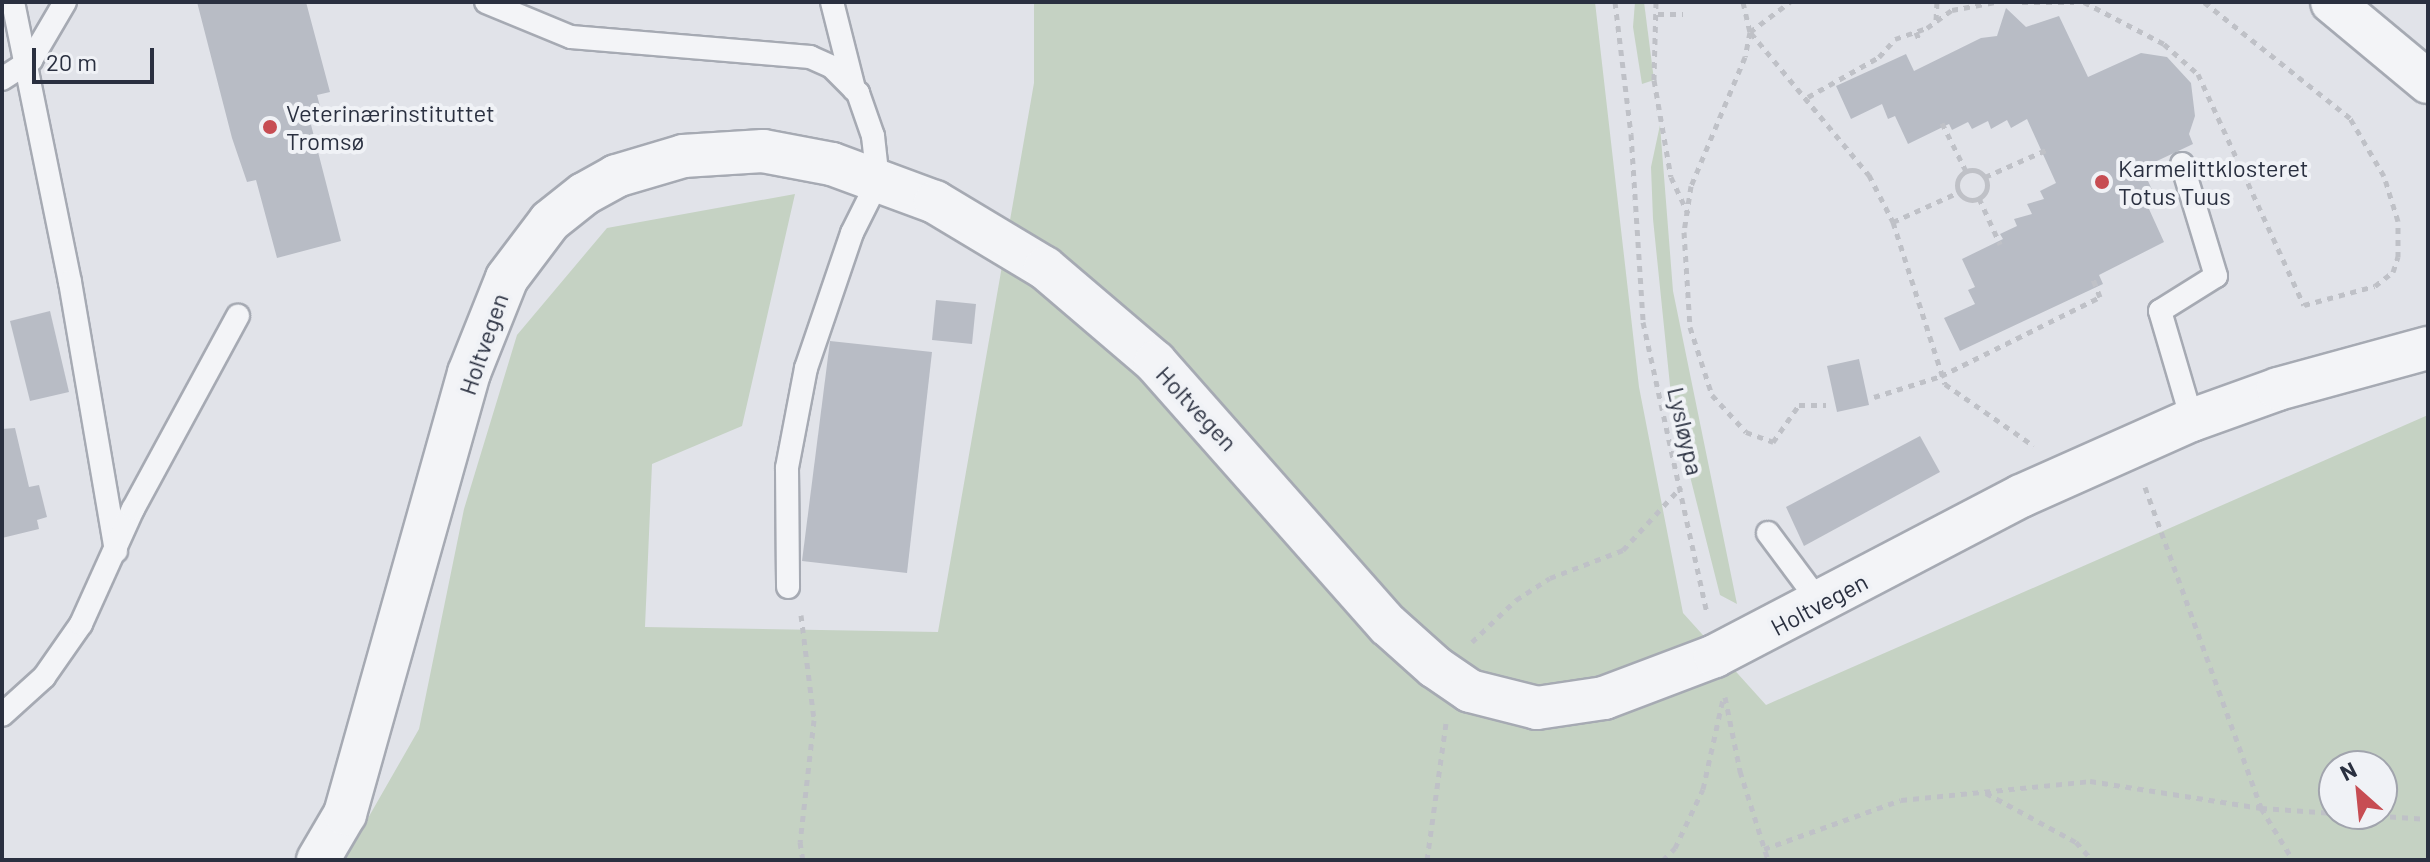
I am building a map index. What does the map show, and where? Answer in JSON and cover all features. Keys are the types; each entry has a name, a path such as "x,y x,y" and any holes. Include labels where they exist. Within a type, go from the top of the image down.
{"street":[{"path":"2332,2 2428,82"},
{"name":"Holtvegen","path":"318,860 345,814 361,764 488,317 531,244 584,194 616,176 683,156 763,151 797,155 935,202 1045,268 1098,312 1212,423 1388,625 1457,684 1512,706 1566,707 1720,676 1821,604 2052,481 2192,420 2278,389 2428,348"}],"lane":[{"path":"13,2 116,551"},
{"path":"2,79 26,64 65,2"},
{"path":"486,2 571,37 810,57 832,67 854,89 866,110 878,181 852,233 806,368 787,468 788,587"},
{"path":"832,2 854,89"},
{"path":"2182,164 2216,276 2160,311 2192,420"},
{"path":"2,715 59,657 238,316"},
{"path":"1768,533 1821,604"}],"path":[{"name":"Lysløypa","path":"1615,2 1631,134 1643,322 1740,771 1768,860"},
{"path":"1656,2 1654,80 1671,177 1688,214"},
{"path":"1743,2 1750,32 1808,97 1869,175 1893,222 1932,333 1932,354 1941,376 1965,402 2033,444 2052,481"},
{"path":"1790,2 1750,32 1732,96 1691,186 1688,214 1690,327 1698,362 1721,409 1746,432 1773,442 1799,405 1826,405"},
{"path":"1936,20 1937,2"},
{"path":"1808,97 1879,57 1895,39 1916,32 1952,10 1995,2"},
{"path":"2022,2 2048,6 2074,2"},
{"path":"2084,2 2189,61 2204,84 2304,305 2375,286 2393,272 2398,257 2398,221 2384,176 2350,118 2204,2"},
{"path":"1658,14 1683,14"},
{"path":"1916,32 1920,42"},
{"path":"1942,123 1966,171 1985,177 2046,150"},
{"path":"1959,192 1957,184 1966,171"},
{"path":"1979,198 1986,189 1985,177"},
{"path":"1893,222 1959,192 1979,198 2000,244"},
{"path":"1874,397 1941,376 2100,297 2093,279"},
{"path":"2130,446 2261,808 2293,860"},
{"path":"1427,860 1434,835 1441,740 1467,648 1493,620 1550,578 1623,550 1681,487"},
{"path":"788,587 799,597 814,720 800,842 803,860"},
{"path":"1663,860 1675,848 1703,789 1720,676"},
{"path":"1764,849 1901,800 2090,781 2261,808 2318,812"},
{"path":"1984,791 2076,842 2092,860"},
{"path":"2398,817 2428,819"}],"green space":[{"path":"1034,2 1595,2 1639,387 1683,613 1766,705 2428,415 2428,860 344,860 419,729 464,509 517,335 607,228 795,194 742,426 652,464 645,627 938,632 1034,83"},
{"path":"1635,2 1644,2 1654,80 1642,84 1633,27"},
{"path":"1660,125 1673,291 1737,604 1720,595 1672,405 1653,219 1651,167"}],"building":[{"name":"Veterinærinstituttet Tromsø","path":"197,2 306,2 330,92 317,95 322,114 309,117 341,241 277,258 256,180 247,182 232,138"},
{"name":"Karmelittklosteret Totus Tuus","path":"2006,8 2026,27 2059,16 2088,77 2141,53 2167,57 2191,83 2195,116 2189,134 2193,144 2142,168 2154,194 2144,198 2164,242 2099,275 2103,284 1960,351 1944,318 1975,304 1968,290 1975,287 1962,259 2003,239 2000,234 2017,226 2014,219 2032,214 2027,204 2044,199 2040,191 2056,183 2027,119 2011,128 2007,120 1991,129 1988,121 1972,129 1968,122 1952,130 1949,124 1908,144 1895,116 1888,119 1882,104 1851,119 1836,86 1906,54 1914,71 1981,38 1997,36"},
{"path":"936,300 976,304 972,344 932,340"},
{"path":"50,311 69,392 30,401 10,321"},
{"path":"830,341 932,352 907,573 802,561"},
{"path":"1859,359 1869,405 1837,412 1827,366"},
{"path":"15,428 29,487 39,485 47,517 37,520 39,529 2,538 2,429"},
{"path":"1920,436 1940,472 1804,546 1786,507"}],"place":[{"name":"Veterinærinstituttet Tromsø","path":"270,127"},
{"name":"Karmelittklosteret Totus Tuus","path":"2102,182"}]}
